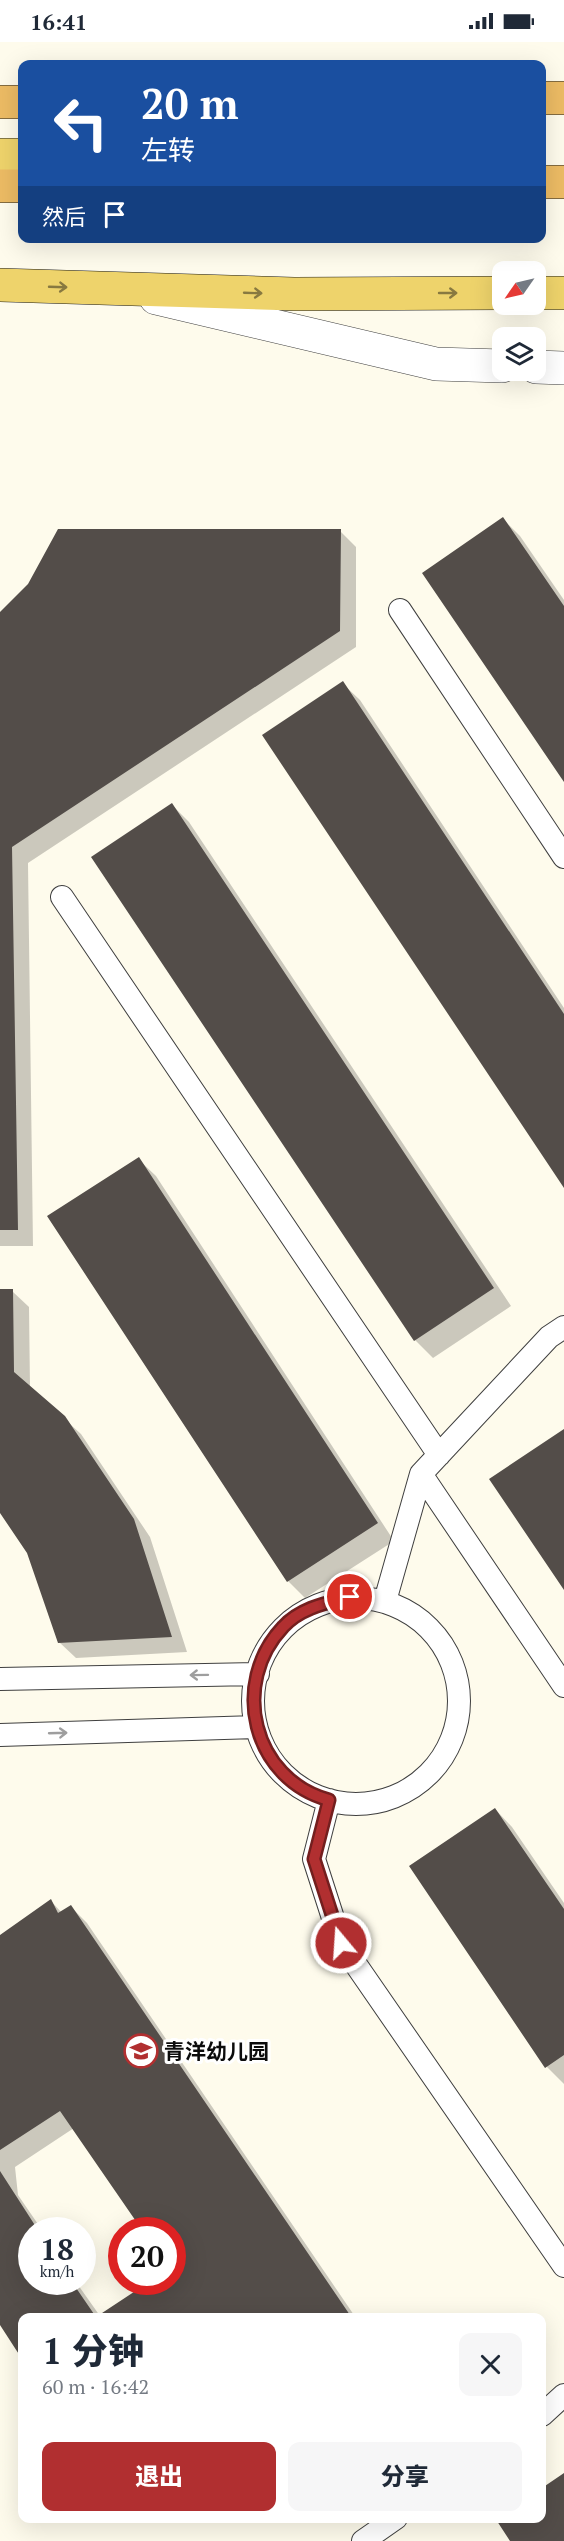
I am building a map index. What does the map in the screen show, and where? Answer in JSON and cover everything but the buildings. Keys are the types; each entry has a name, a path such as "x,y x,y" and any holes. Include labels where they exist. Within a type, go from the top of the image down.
{"highway":[{"path":"546,98 564,98"},
{"path":"0,102 18,102"},
{"path":"546,182 564,182"},
{"path":"0,186 18,186"}],"main road":[{"path":"0,155 18,155"},
{"path":"546,194 564,196"},
{"path":"6,288 117,288 294,294 492,293"},
{"path":"546,293 564,293"}],"street":[{"path":"117,288 436,364 492,366"},
{"path":"546,367 564,368"}],"lane":[{"path":"400,610 564,857"},
{"path":"62,897 439,1455"},
{"path":"385,1601 421,1474 549,1337 564,1327"},
{"path":"421,1474 564,1686"},
{"path":"350,1597 385,1601 417,1617 442,1643 457,1676 459,1713 451,1744 433,1771 407,1791 377,1803 345,1804 313,1795 286,1777 266,1752 256,1727 253,1689 263,1654 284,1625 315,1605 350,1597"},
{"path":"0,1679 258,1674"},
{"path":"0,1735 256,1727"},
{"path":"329,1800 314,1859 341,1943 564,2266"},
{"path":"546,2411 564,2395"},
{"path":"363,2541 389,2523"}],"place":[{"name":"青洋幼儿园","path":"141,2051"}],"route":[{"path":"341,1943 314,1859 329,1800 313,1795 286,1777 266,1752 254,1721 253,1689 263,1654 284,1625 315,1605 350,1597"}]}
